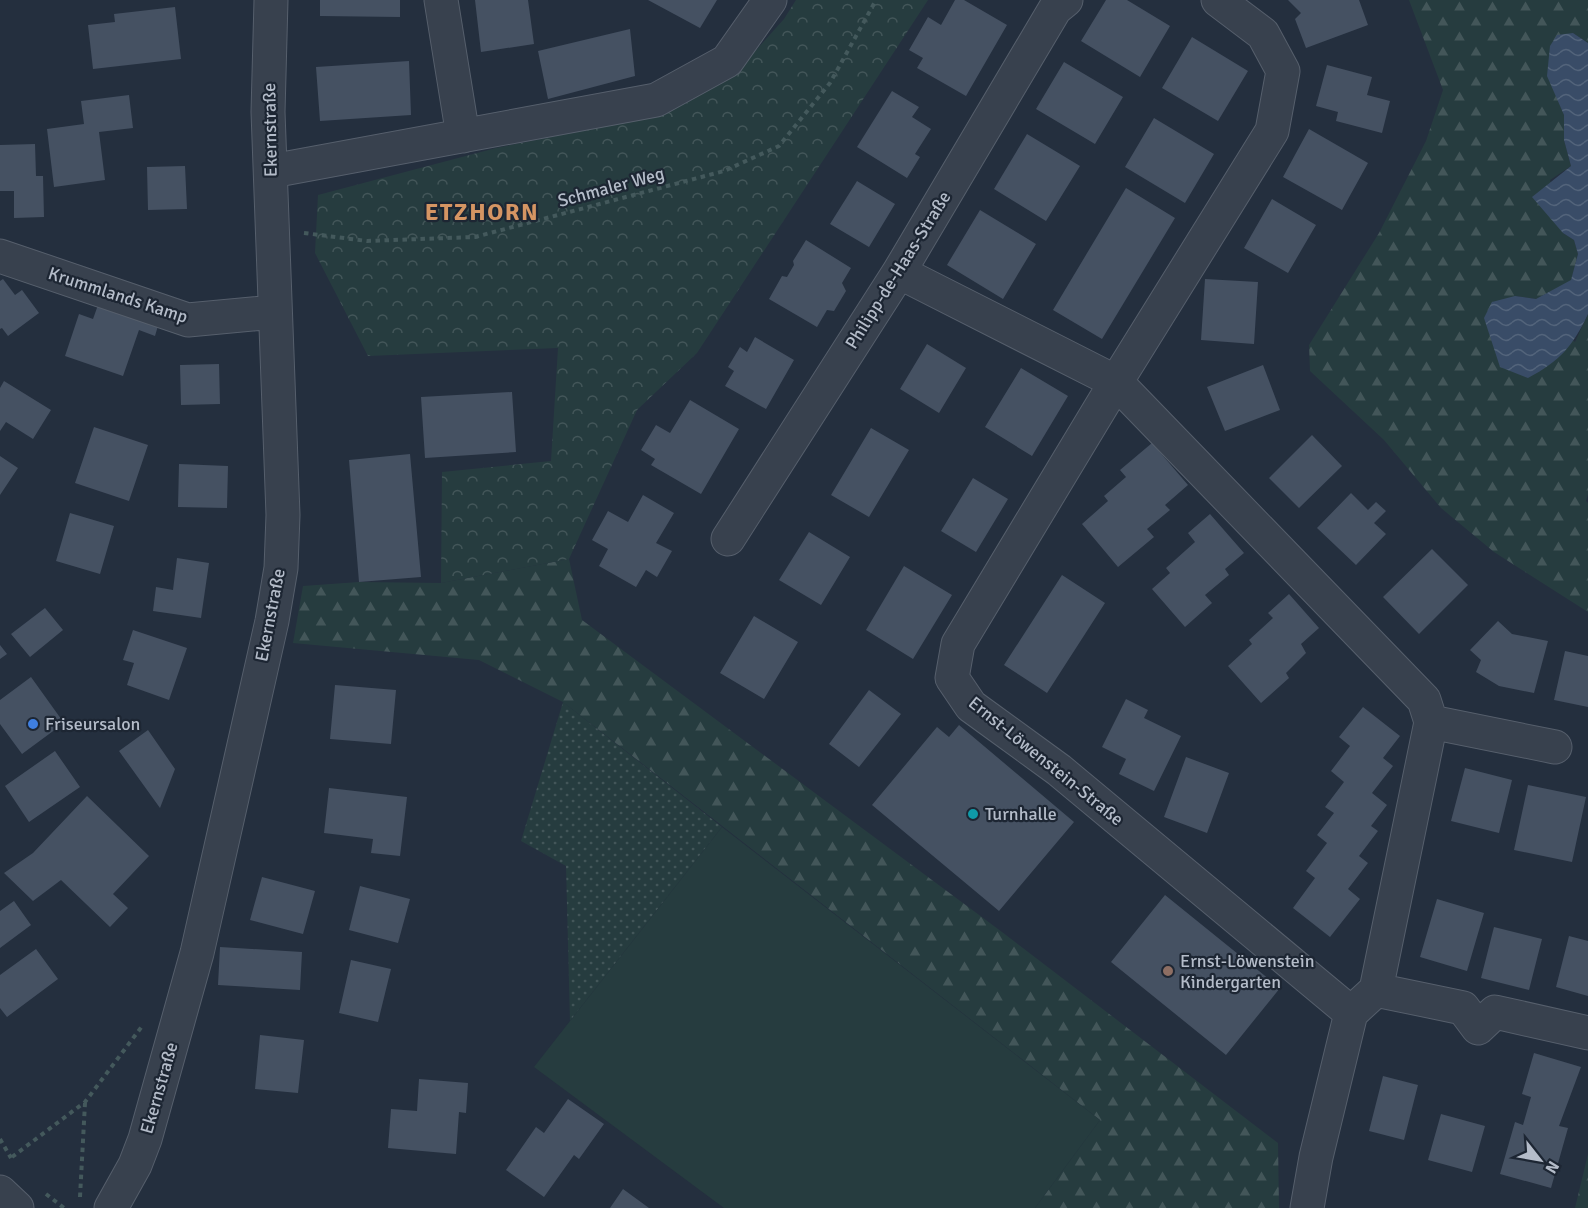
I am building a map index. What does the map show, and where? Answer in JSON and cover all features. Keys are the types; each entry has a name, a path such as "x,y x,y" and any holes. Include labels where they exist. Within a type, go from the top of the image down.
{"street":[{"name":"Ekernstraße","path":"111,1208 130,1175 145,1139 198,953 272,621 281,568 283,515 271,229 272,171 268,112 271,0"},
{"path":"441,0 463,136"},
{"path":"272,171 656,100 727,61 770,0"},
{"name":"Philipp-de-Haas-Straße","path":"728,539 899,272 1055,9 1066,0"},
{"path":"1116,381 1272,131 1283,71 1263,34 1218,0"},
{"name":"Krummlands Kamp","path":"0,256 188,320 274,312"},
{"path":"899,272 1116,381 1424,700 1431,722 1376,990 1351,1012 1316,1157 1307,1208"},
{"name":"Ernst-Löwenstein-Straße","path":"1116,381 958,644 952,678 971,706 1059,770 1351,1012"},
{"path":"1431,722 1555,747"},
{"path":"1376,990 1463,1008 1478,1028 1495,1012 1588,1033"},
{"path":"4,1178 17,1208"}],"path":[{"name":"Schmaler Weg","path":"271,229 367,241 475,237 724,171 780,146 830,83 876,0"},
{"path":"4,1178 12,1157 85,1102 148,1018"},
{"path":"80,1208 85,1102"},
{"path":"0,1138 12,1157"}],"green space":[{"path":"796,0 928,0 697,353 637,410 569,559 441,583 442,472 551,461 558,348 368,356 315,253 318,195 496,148 662,115 733,76 784,19"},
{"path":"1409,0 1588,0 1588,43 1573,33 1557,98 1564,115 1564,140 1571,166 1550,180 1563,233 1574,240 1578,254 1571,281 1536,299 1515,296 1575,342 1588,314 1588,494 1586,501 1588,503 1588,612 1494,552 1441,508 1384,440 1310,371 1309,345 1379,233 1426,141 1443,90"},
{"path":"569,559 582,620 1002,932 1278,1143 1279,1208 1035,1208 1100,1120 563,702 479,660 293,643 303,586 359,582 441,583"},
{"path":"563,702 722,827 570,1021 566,866 521,841"},
{"path":"722,827 1100,1120 1035,1208 724,1208 534,1067"},
{"path":"1588,1154 1588,1208 1575,1208"}],"water":[{"path":"1573,33 1588,43 1588,314 1577,335 1564,352 1528,378 1500,367 1484,318 1492,302 1515,296 1536,299 1571,280 1578,254 1574,240 1563,233 1532,197 1571,166 1564,140 1564,115 1547,76 1550,46 1557,35"}],"building":[{"path":"320,0 400,0 400,17 320,16"},
{"path":"475,0 528,0 534,44 481,52"},
{"path":"648,0 717,0 700,28"},
{"path":"955,0 964,0 1007,25 966,96 917,68 923,58 909,50 928,17 941,25"},
{"path":"1106,0 1127,0 1170,26 1140,77 1081,41"},
{"path":"1288,0 1359,0 1368,25 1306,48 1295,19 1301,13"},
{"path":"175,7 181,59 93,69 88,25 115,22 114,14"},
{"path":"630,29 635,76 548,99 538,51"},
{"path":"1192,37 1248,71 1218,121 1162,88"},
{"path":"409,61 411,115 320,121 316,67"},
{"path":"1064,62 1123,97 1095,144 1036,109"},
{"path":"1327,65 1372,77 1367,95 1390,101 1382,133 1336,121 1338,112 1316,106"},
{"path":"892,91 919,107 912,117 931,129 915,154 920,157 907,178 857,147"},
{"path":"129,95 133,128 99,132 105,180 54,187 47,129 84,124 81,101"},
{"path":"1154,118 1214,154 1185,203 1125,167"},
{"path":"1309,129 1368,163 1342,210 1283,177"},
{"path":"1027,134 1080,166 1046,221 994,189"},
{"path":"35,144 36,176 43,176 44,217 14,218 14,191 0,191 0,145"},
{"path":"185,166 187,209 148,210 147,167"},
{"path":"857,181 895,204 869,247 830,224"},
{"path":"1126,188 1175,218 1102,339 1053,310"},
{"path":"1272,199 1316,225 1288,273 1244,248"},
{"path":"980,210 1036,244 1003,299 947,265"},
{"path":"806,240 851,268 842,283 846,291 834,311 827,310 817,327 769,299 782,276 787,277 794,265 793,261"},
{"path":"3,279 15,295 22,290 39,313 8,336 2,328 0,329 0,281"},
{"path":"1205,279 1258,282 1254,344 1201,340"},
{"path":"98,305 160,319 155,336 139,330 123,376 65,356 79,314 93,319"},
{"path":"755,337 794,360 766,409 725,386 734,371 728,367 740,347 747,352"},
{"path":"927,344 966,368 939,413 900,389"},
{"path":"219,364 220,404 181,405 180,365"},
{"path":"1263,365 1280,410 1225,431 1207,387"},
{"path":"1021,368 1068,396 1032,456 985,427"},
{"path":"4,381 51,410 33,439 6,422 0,431 0,388"},
{"path":"512,392 516,452 425,458 421,397"},
{"path":"690,400 739,429 701,494 651,465 655,459 641,450 656,425 670,433"},
{"path":"94,427 148,445 129,501 75,483"},
{"path":"871,428 909,450 869,517 831,495"},
{"path":"1312,435 1342,466 1299,508 1269,478"},
{"path":"1152,443 1188,485 1165,505 1170,510 1147,529 1154,537 1118,567 1082,524 1108,501 1104,496 1126,477 1120,470"},
{"path":"410,454 421,577 359,582 349,460"},
{"path":"0,456 18,468 0,495"},
{"path":"179,464 228,466 227,508 178,507"},
{"path":"973,478 1008,499 976,552 941,531"},
{"path":"1351,493 1368,510 1376,502 1386,511 1374,523 1386,534 1356,565 1317,528"},
{"path":"643,495 674,513 656,543 672,551 657,577 646,570 636,587 599,566 608,549 592,540 608,511 628,522"},
{"path":"70,513 114,526 100,574 56,561"},
{"path":"1210,514 1244,553 1225,569 1229,575 1205,595 1212,603 1185,627 1152,589 1170,573 1166,568 1195,542 1188,533"},
{"path":"809,532 850,557 821,605 779,580"},
{"path":"1432,549 1468,585 1419,634 1383,597"},
{"path":"177,558 209,563 201,618 153,611 156,587 173,590"},
{"path":"904,566 952,595 913,659 866,630"},
{"path":"1062,575 1105,603 1047,693 1004,665"},
{"path":"1289,594 1319,628 1301,644 1306,653 1286,673 1289,678 1261,703 1228,666 1252,644 1249,640 1273,618 1268,613"},
{"path":"45,608 63,630 30,657 11,634"},
{"path":"754,616 798,642 764,699 720,673"},
{"path":"1498,621 1512,634 1548,641 1534,693 1499,686 1476,672 1481,660 1470,650"},
{"path":"133,630 187,648 169,700 127,685 134,663 123,660"},
{"path":"0,645 7,654 0,659"},
{"path":"1565,651 1588,656 1588,707 1554,700"},
{"path":"31,677 64,723 22,754 0,724 0,700"},
{"path":"335,685 396,690 391,744 330,739"},
{"path":"869,690 901,714 859,767 829,744"},
{"path":"1126,699 1148,710 1144,718 1181,736 1154,791 1119,774 1126,759 1102,747"},
{"path":"1363,707 1400,736 1383,758 1393,766 1372,793 1387,805 1371,826 1378,831 1359,856 1368,863 1348,889 1360,899 1330,937 1293,908 1315,878 1306,871 1327,843 1317,835 1334,813 1325,807 1344,782 1331,771 1350,746 1339,737"},
{"name":"Turnhalle","path":"959,725 1074,822 999,911 872,805 937,727 949,737"},
{"path":"148,730 175,769 160,808 119,751"},
{"path":"55,751 80,787 29,822 5,786"},
{"path":"1186,757 1229,773 1207,833 1164,817"},
{"path":"1465,768 1512,780 1499,833 1451,821"},
{"path":"1528,785 1586,797 1572,862 1514,850"},
{"path":"329,788 407,797 400,856 371,853 373,839 324,833"},
{"path":"87,796 149,856 113,894 128,908 110,927 61,880 33,901 4,873 33,853"},
{"path":"262,877 315,891 303,934 250,920"},
{"path":"360,886 410,899 398,943 349,930"},
{"path":"1165,895 1280,988 1226,1055 1111,962"},
{"path":"1437,899 1484,913 1467,971 1420,957"},
{"path":"14,901 31,925 0,948 0,911"},
{"path":"1494,927 1542,939 1529,990 1481,978"},
{"path":"1569,936 1588,941 1588,996 1556,987"},
{"path":"220,947 302,952 300,990 218,985"},
{"path":"36,949 58,979 7,1017 0,1008 0,975"},
{"path":"351,960 391,969 378,1022 339,1013"},
{"path":"260,1035 304,1040 298,1093 255,1089"},
{"path":"1534,1053 1581,1067 1559,1126 1568,1128 1551,1188 1500,1174 1515,1122 1523,1125 1531,1097 1522,1094"},
{"path":"1383,1076 1418,1085 1404,1140 1369,1131"},
{"path":"419,1079 468,1083 466,1113 459,1112 456,1154 388,1148 391,1109 417,1111"},
{"path":"568,1099 604,1124 579,1159 574,1155 544,1197 506,1170 536,1127 544,1133"},
{"path":"1441,1114 1485,1126 1472,1172 1428,1160"},
{"path":"623,1189 649,1208 610,1208"}],"place":[{"name":"Friseursalon","path":"33,724"},
{"name":"Turnhalle","path":"973,814"},
{"name":"Ernst-Löwenstein Kindergarten","path":"1168,971"}],"district":[{"name":"ETZHORN","path":"482,212"}]}
